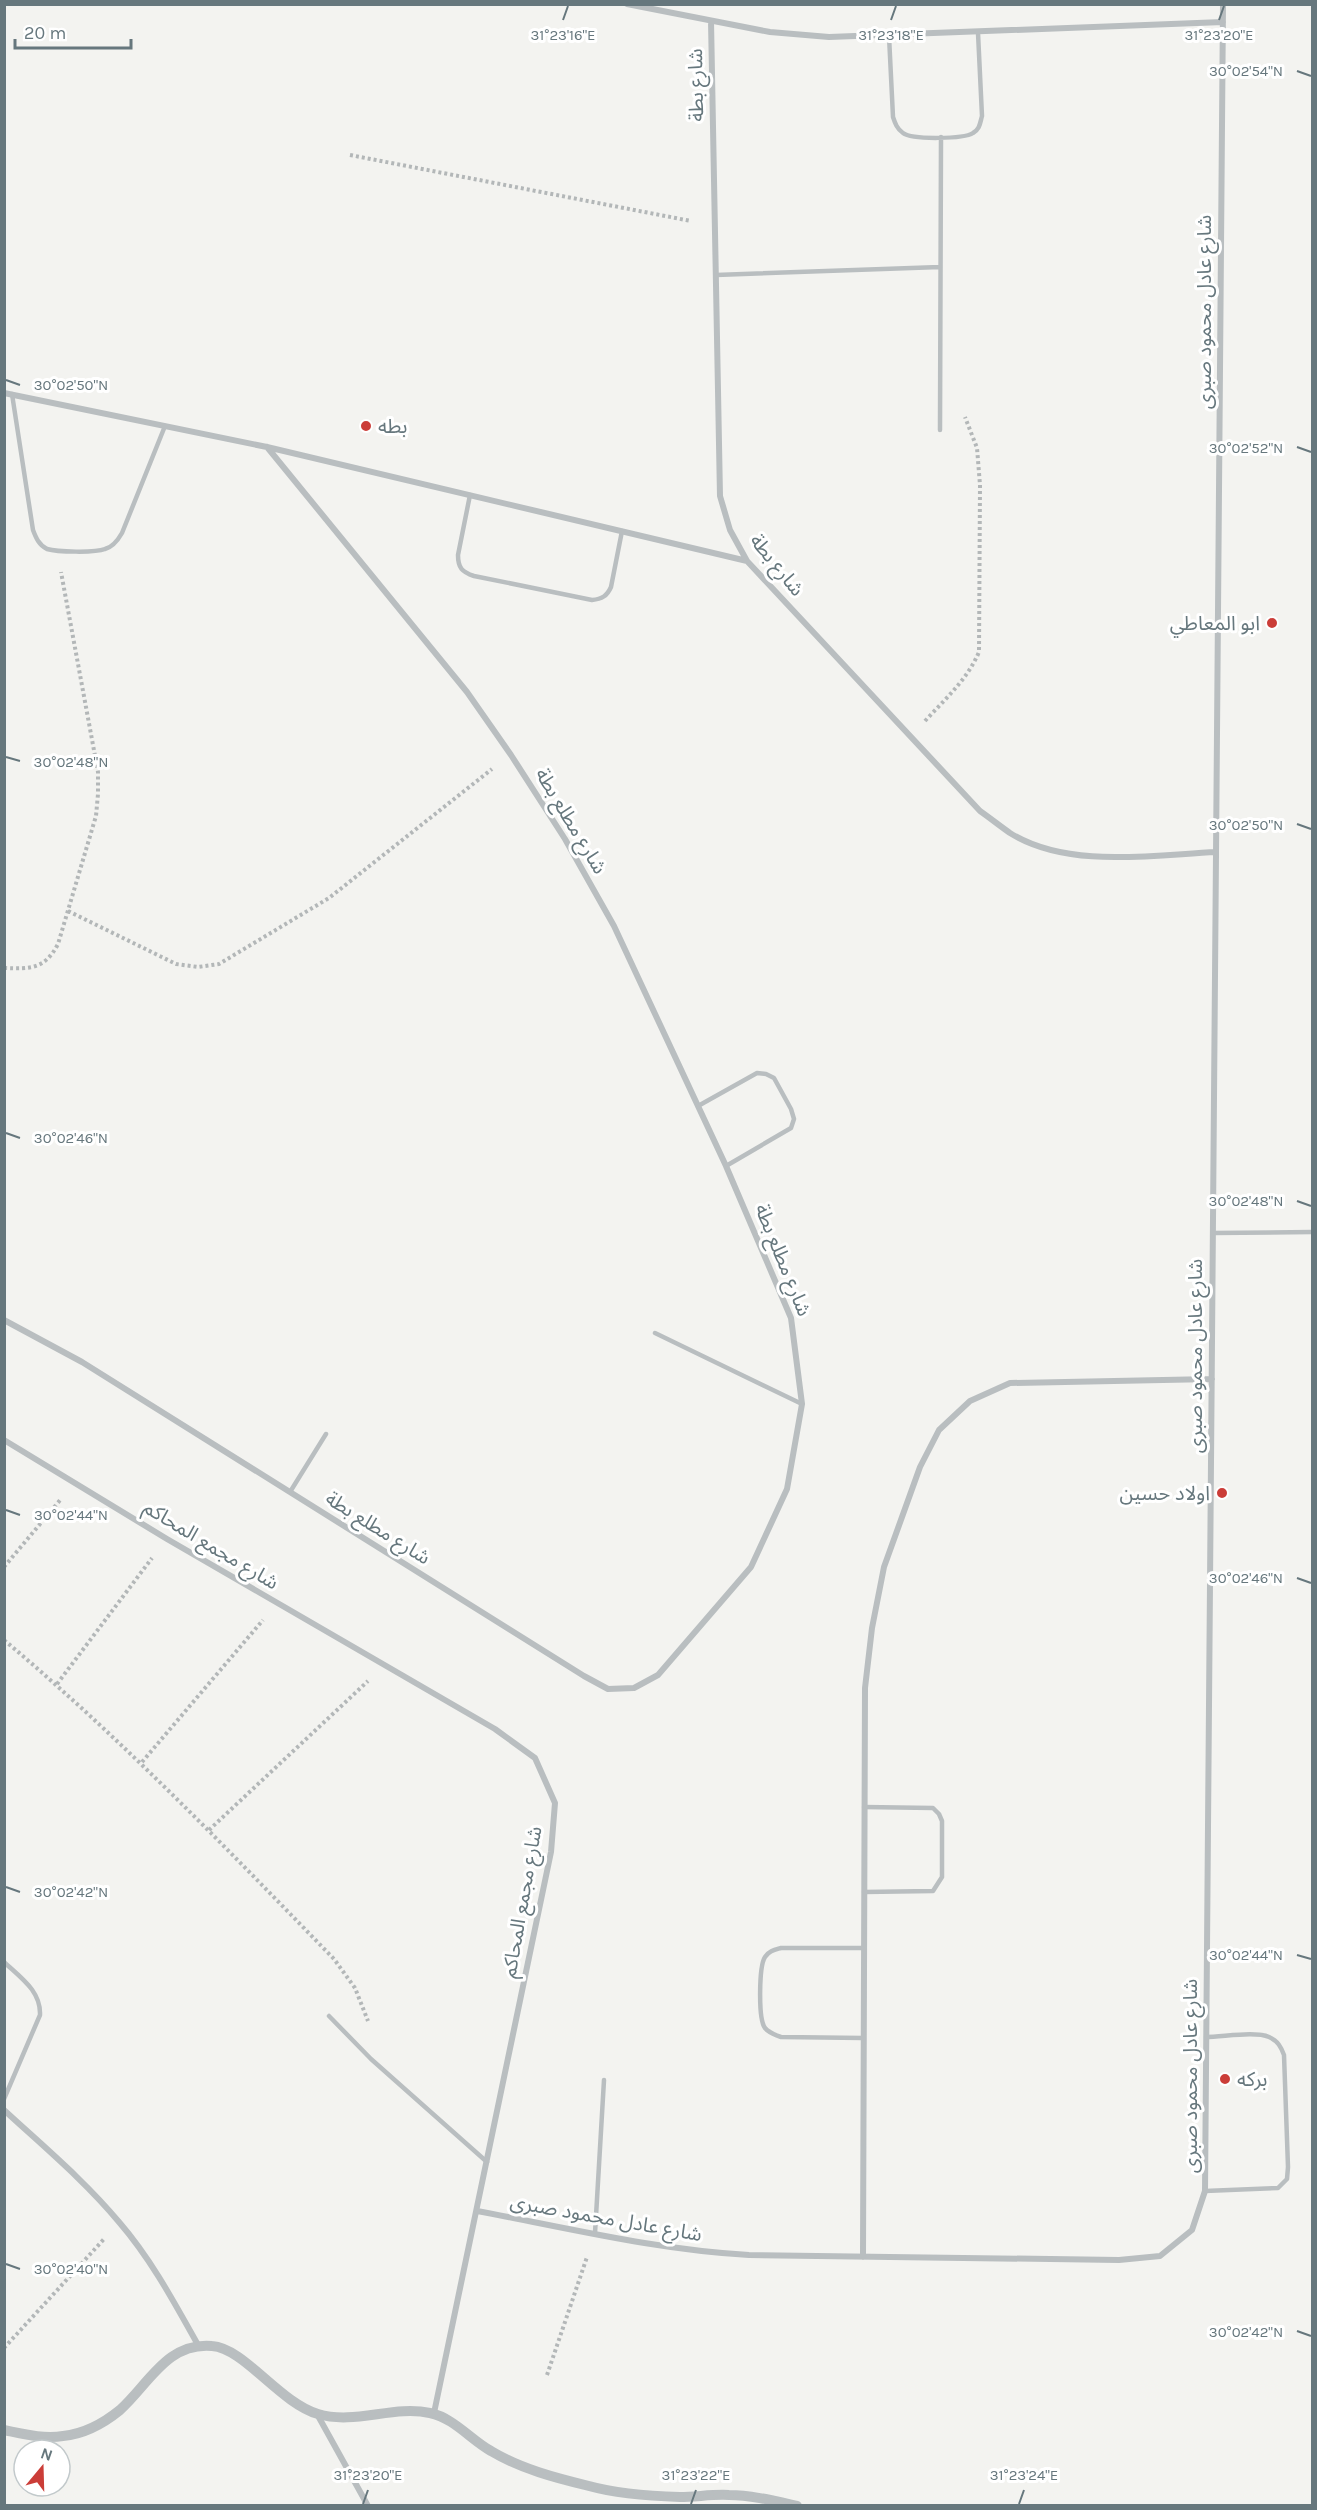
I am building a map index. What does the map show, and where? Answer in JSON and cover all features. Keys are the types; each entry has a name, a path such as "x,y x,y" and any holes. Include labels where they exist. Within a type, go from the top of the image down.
{"street":[{"path":"627,4 770,32 830,37 1223,22"},
{"name":"شارع عادل محمود صبرى","path":"477,2211 646,2245 697,2252 863,2257 1119,2260 1160,2256 1192,2230 1205,2191 1223,4"},
{"name":"شارع بطة","path":"711,21 720,496 730,530 747,561 980,811 1012,834 1048,849 1086,857 1216,852"},
{"path":"8,393 267,447 747,561"},
{"name":"شارع مطلع بطة","path":"4,1320 82,1362 608,1689 634,1688 658,1675 750,1567 788,1489 802,1404 791,1318 726,1166 614,926 565,839 511,754 467,692 267,447"},
{"path":"863,2257 865,1688 872,1628 884,1567 921,1467 939,1430 970,1401 1010,1383 1212,1379"},
{"name":"شارع مجمع المحاكم","path":"4,1440 167,1539 495,1729 535,1758 555,1803 551,1852 488,2163 434,2413"},
{"path":"4,2110 85,2185 119,2222 150,2264 198,2345"},
{"path":"4,2430 44,2437 65,2436 85,2431 120,2410 165,2361 180,2350 198,2345 216,2346 232,2353 291,2402 317,2414 349,2418 418,2411 434,2413 447,2419 490,2451 522,2466 592,2487 631,2494 681,2497 731,2495 797,2505"},
{"path":"317,2414 368,2505"},
{"path":"631,2494 631,2505"}],"lane":[{"path":"889,36 893,117 896,127 904,135 963,137 973,134 980,127 982,116 978,33"},
{"path":"940,430 941,137"},
{"path":"716,275 940,267"},
{"path":"8,393 33,530 37,541 46,548 57,550 105,549 116,542 122,533 165,426"},
{"path":"471,495 458,555 458,565 464,573 474,576 600,600 611,587 622,531"},
{"path":"698,1106 757,1073 774,1078 791,1109 794,1119 791,1128 726,1166"},
{"path":"1213,1233 1312,1232"},
{"path":"655,1333 802,1404"},
{"path":"290,1492 326,1434"},
{"path":"864,1807 933,1808 942,1821 942,1877 933,1891 864,1892"},
{"path":"863,1948 781,1948 771,1951 764,1958 761,1968 761,2018 764,2027 772,2034 782,2037 863,2038"},
{"path":"4,1962 35,1992 40,2002 40,2015 4,2099"},
{"path":"329,2016 371,2059 488,2163"},
{"path":"1205,2191 1278,2188 1287,2179 1288,2167 1284,2055 1280,2044 1269,2037 1206,2037"},
{"path":"595,2233 604,2080"}],"path":[{"path":"350,154 715,225"},
{"path":"911,737 972,667 979,652 980,485 976,448 963,413 940,384"},
{"path":"4,968 26,969 40,965 51,956 58,944 96,816 98,772 57,550"},
{"path":"68,911 176,964 198,967 219,964 346,886 511,754"},
{"path":"4,1567 75,1483"},
{"path":"57,1684 167,1539"},
{"path":"142,1762 277,1603"},
{"path":"4,1640 57,1684 142,1762 339,1966 355,1988 368,2022 371,2059"},
{"path":"208,1830 384,1666"},
{"path":"4,2348 119,2222"},
{"path":"547,2375 595,2233"}],"place":[{"name":"بطه","path":"366,426"},
{"name":"ابو المعاطي","path":"1272,623"},
{"name":"اولاد حسين","path":"1222,1493"},
{"name":"بركه","path":"1225,2079"}]}
